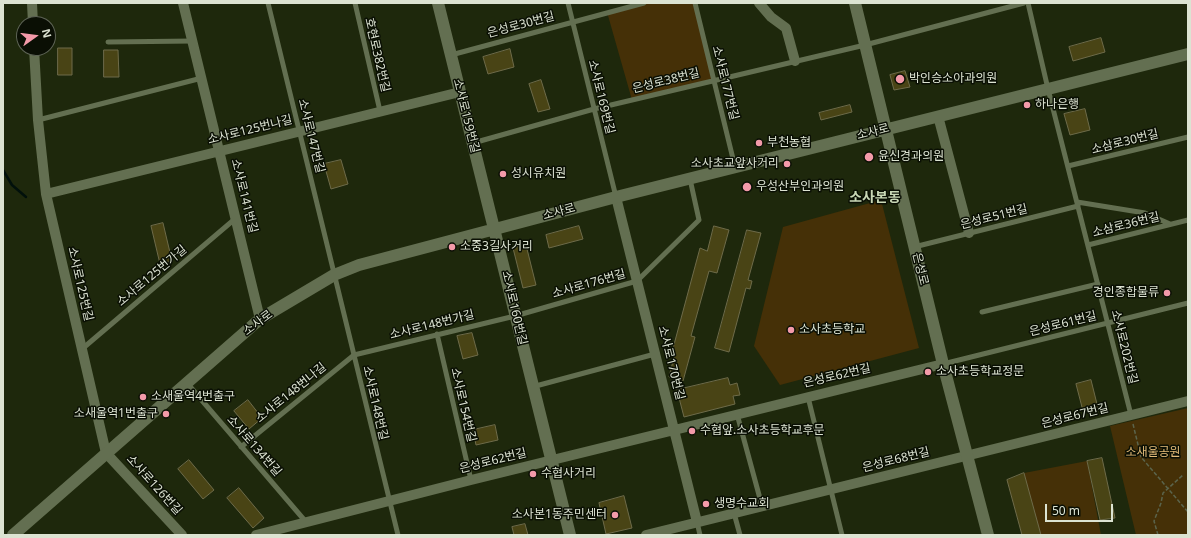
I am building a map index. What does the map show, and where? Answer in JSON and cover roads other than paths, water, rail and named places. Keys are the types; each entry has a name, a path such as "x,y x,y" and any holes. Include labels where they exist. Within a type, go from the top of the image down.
{"street":[{"path":"32,3 33,16"},
{"name":"소사로141번길","path":"183,3 260,319"},
{"name":"소사로159번길","path":"438,3 495,230"},
{"path":"759,3 763,10 786,28 795,61"},
{"name":"은성로","path":"854,3 943,364 988,535"},
{"name":"소사로","path":"13,535 260,319 334,274 359,265 689,178 1188,54"},
{"name":"소사로125번길","path":"34,56 38,120 46,194 106,453"},
{"name":"소사로125번나길","path":"46,194 460,92"},
{"path":"938,116 969,233"},
{"name":"소사로170번길","path":"616,197 697,522"},
{"name":"소사로160번길","path":"495,230 532,387 570,535"},
{"name":"은성로62번길","path":"256,535 808,396 943,364"},
{"name":"은성로67번길","path":"968,456 1188,401"},
{"name":"소사로126번길","path":"106,453 182,535"},
{"name":"은성로68번길","path":"646,535 968,456"}],"lane":[{"name":"소사로147번길","path":"268,3 334,274"},
{"name":"호현로382번길","path":"355,3 380,111"},
{"name":"소사로169번길","path":"568,3 616,197"},
{"name":"은성로30번길","path":"451,55 625,5 644,3"},
{"name":"소사로177번길","path":"695,3 735,167"},
{"name":"은성로38번길","path":"473,143 594,109 865,45 1024,3"},
{"name":"소사로202번길","path":"1028,3 1048,89 1131,415"},
{"path":"108,42 193,41"},
{"path":"38,120 202,78"},
{"name":"소삼로30번길","path":"1068,166 1188,136"},
{"name":"소사로176번길","path":"515,316 637,281 699,220 689,178"},
{"name":"은성로51번길","path":"914,247 1077,204"},
{"name":"소삼로36번길","path":"1077,204 1144,213 1170,224"},
{"name":"소사로125번가길","path":"82,349 236,218"},
{"name":"소삼로36번길","path":"1088,245 1188,220"},
{"name":"소사로148번길","path":"334,274 398,535"},
{"path":"982,312 1098,284"},
{"name":"은성로61번길","path":"943,364 1188,303"},
{"name":"소사로148번가길","path":"354,355 515,316"},
{"name":"소사로154번길","path":"437,334 471,480"},
{"path":"532,387 655,354"},
{"name":"소사로148번나길","path":"241,447 354,355"},
{"name":"소사로134번길","path":"187,383 306,522"},
{"path":"808,396 840,535"},
{"path":"737,414 762,506"},
{"path":"734,513 740,535"},
{"name":"소사로170번길","path":"697,522 700,535"}],"waterway":[{"path":"3,170 12,185 26,197"}],"place":[{"name":"박인승소아과의원","path":"900,79"},
{"name":"하나은행","path":"1027,105"},
{"name":"부천농협","path":"759,143"},
{"name":"윤신경과의원","path":"869,157"},
{"name":"소사초교앞사거리","path":"787,164"},
{"name":"성시유치원","path":"503,174"},
{"name":"우성산부인과의원","path":"747,187"},
{"name":"소중3길사거리","path":"452,247"},
{"name":"경인종합물류","path":"1167,293"},
{"name":"소사초등학교","path":"791,330"},
{"name":"소사초등학교정문","path":"928,372"},
{"name":"소새울역4번출구","path":"143,397"},
{"name":"소새울역1번출구","path":"166,414"},
{"name":"수협앞.소사초등학교후문","path":"692,431"},
{"name":"수협사거리","path":"533,474"},
{"name":"생명수교회","path":"706,504"},
{"name":"소사본1동주민센터","path":"615,515"}],"district":[{"name":"소사본동","path":"875,198"}],"park label":[{"name":"소새울공원","path":"1153,453"}]}
